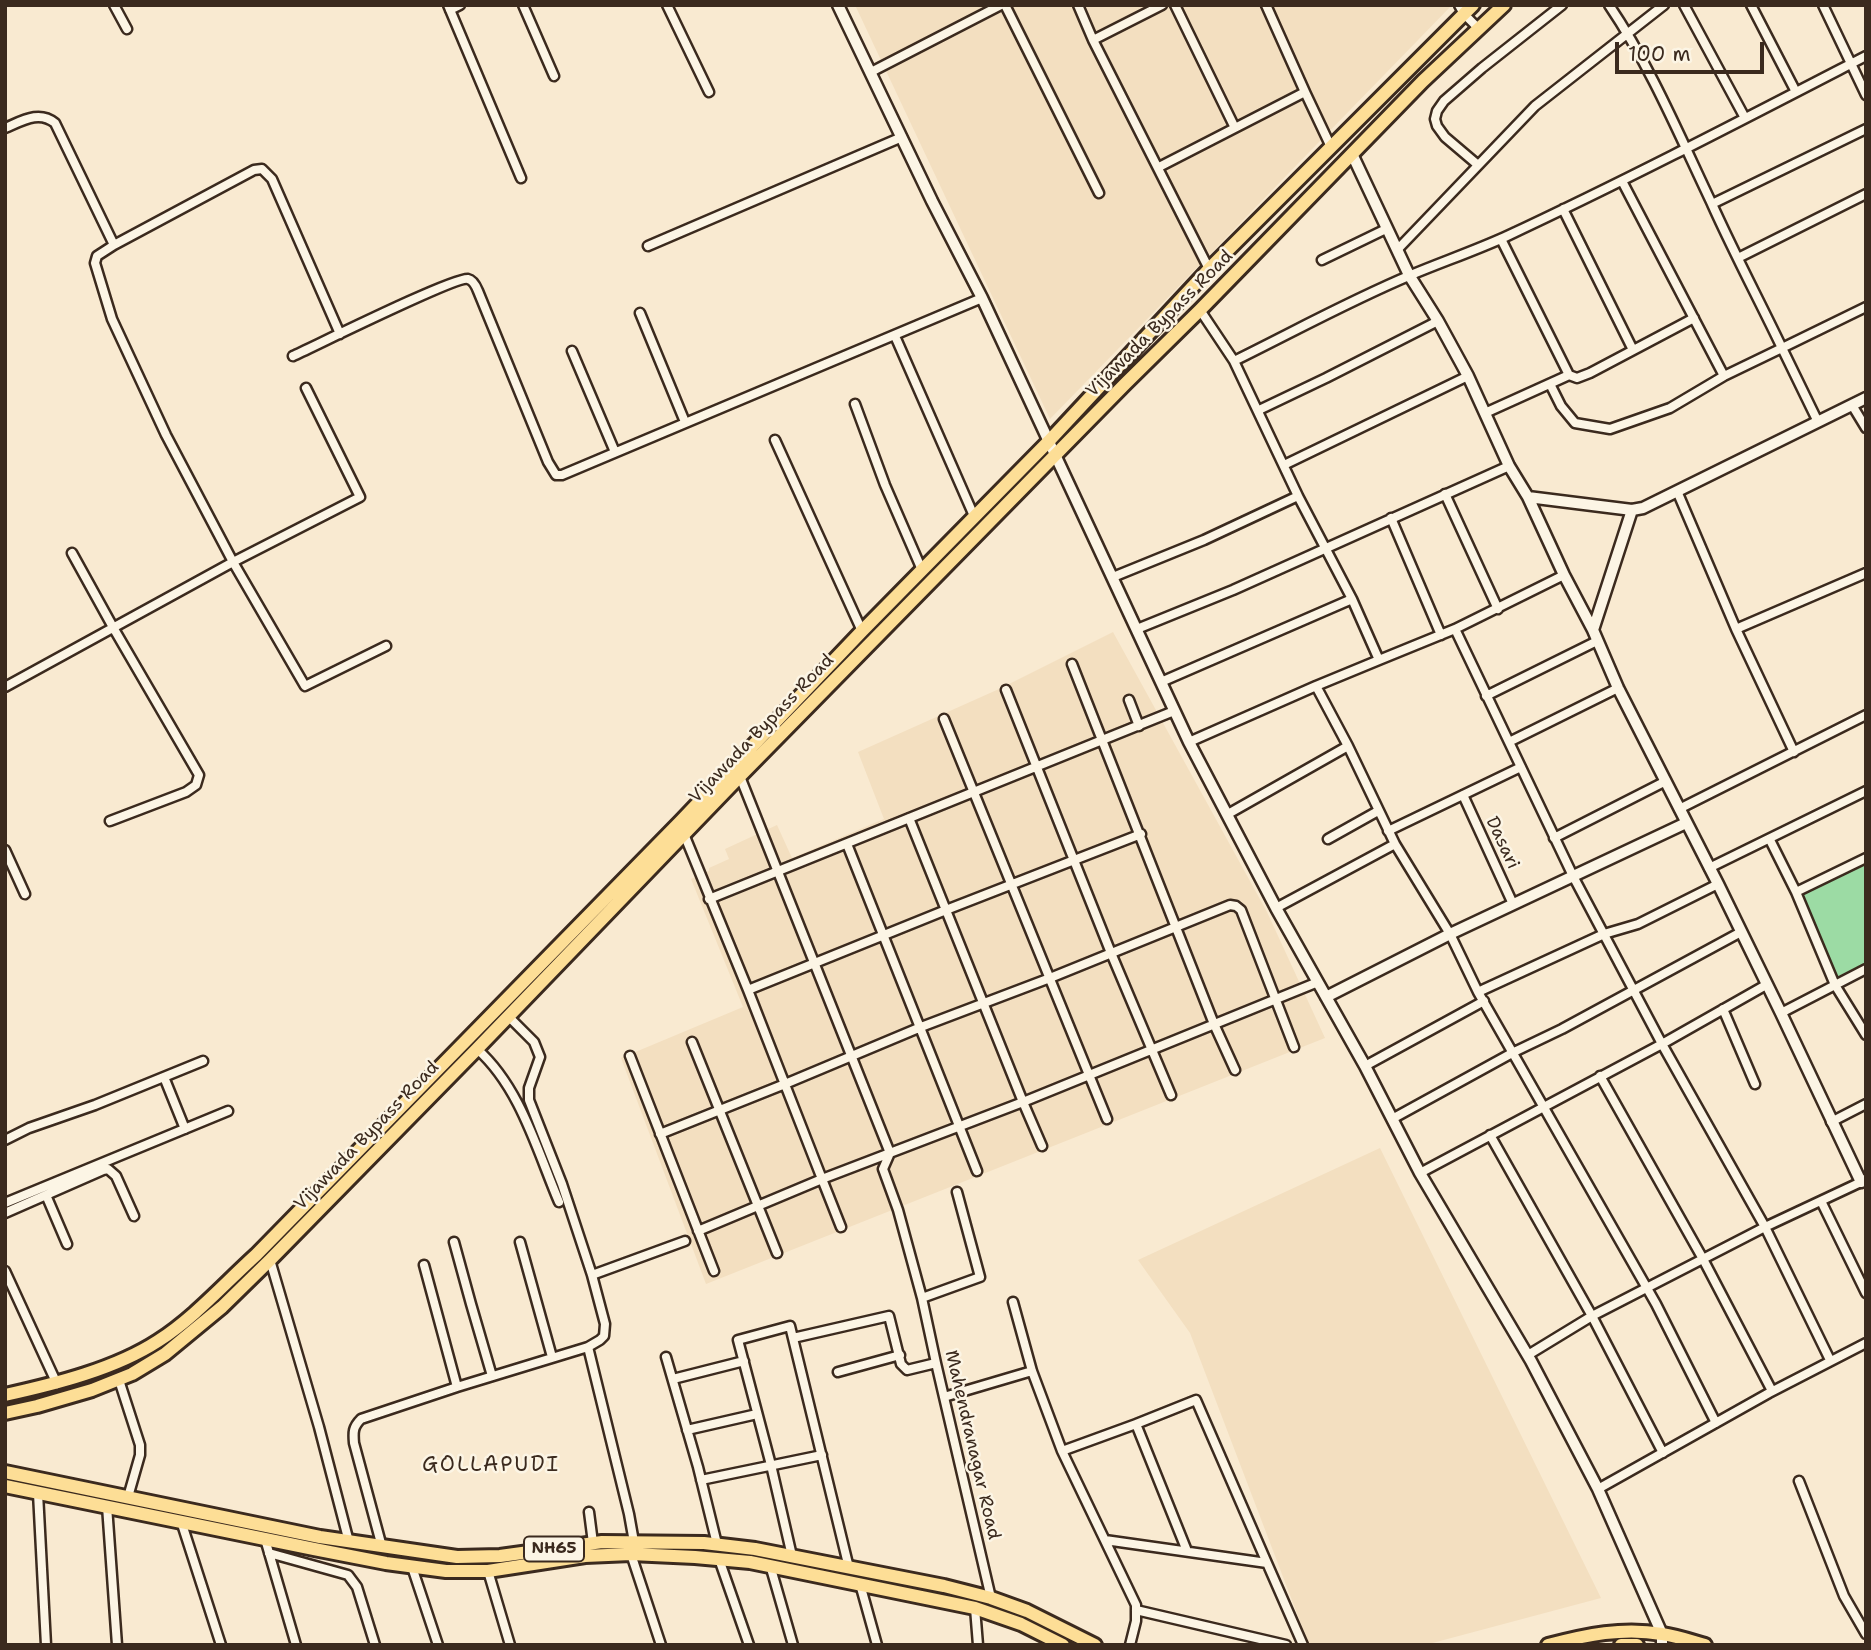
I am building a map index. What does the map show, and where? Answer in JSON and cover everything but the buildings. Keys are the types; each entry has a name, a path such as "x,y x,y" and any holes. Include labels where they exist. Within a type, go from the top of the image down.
{"main road":[{"name":"Vijawada Bypass Road","path":"5,1395 57,1384 127,1358 158,1341 184,1321 265,1245 1200,310 1423,81 1504,5"},
{"name":"Vijawada Bypass Road","path":"5,1413 92,1390 132,1374 165,1354 222,1307 509,1017 684,834 862,631 1049,441 1209,269 1465,8"},
{"name":"NH65","path":"6,1472 320,1537 457,1557 500,1556 593,1543 770,1565 990,1612 1046,1640 1062,1645"},
{"name":"NH65","path":"5,1486 265,1539 446,1572 488,1571 632,1548 716,1544 755,1549 944,1586 991,1598 1027,1611 1095,1645"},
{"path":"1548,1645 1611,1632 1705,1645"},
{"path":"1621,1645 1637,1645"}],"street":[{"path":"114,5 127,29"},
{"path":"460,5 449,7 521,178"},
{"path":"523,5 554,76"},
{"path":"667,5 709,92"},
{"path":"838,5 982,298 1189,742 1420,1173 1528,1355 1598,1489 1662,1639"},
{"path":"871,72 1003,5 1099,193"},
{"path":"1078,5 1093,40 1209,269"},
{"path":"1093,40 1162,5"},
{"path":"1175,5 1235,128"},
{"path":"1266,5 1331,147"},
{"path":"1478,165 1446,137 1437,125 1437,111 1444,101 1482,68 1562,5"},
{"path":"1609,5 1628,33 1688,149 1818,422"},
{"path":"1396,250 1535,106 1664,5"},
{"path":"1684,5 1745,118"},
{"path":"1751,5 1796,92"},
{"path":"1823,5 1866,95"},
{"path":"1465,8 1479,29"},
{"path":"1234,361 1409,275 1501,239 1622,181 1866,56"},
{"path":"1158,167 1305,92"},
{"path":"5,128 36,116 48,117 55,122 114,245"},
{"path":"1712,204 1866,129"},
{"path":"648,246 902,138"},
{"path":"1352,155 1409,275 1468,376 1509,466 1528,497 1563,575 1593,630 1618,688 1718,884 1831,1122 1863,1181 1765,1227 1592,1316 1528,1355"},
{"path":"340,334 272,179 262,169 254,170 114,245 97,256 95,262 112,319 166,435 233,562 305,687 386,646"},
{"path":"1622,181 1724,376"},
{"path":"1738,258 1866,194"},
{"path":"1563,209 1633,350"},
{"path":"1322,260 1386,229"},
{"path":"1501,239 1569,375 1577,378 1583,376 1694,318"},
{"path":"293,356 456,281 466,278 471,280 478,291 552,470 556,475 562,475 982,298"},
{"path":"1550,384 1561,406 1575,423 1609,429 1671,408 1724,376 1866,307"},
{"path":"1200,310 1234,361 1298,496 1352,599 1379,660"},
{"path":"640,313 685,422"},
{"path":"1259,410 1438,321"},
{"path":"895,336 974,516"},
{"path":"572,351 615,452"},
{"path":"1485,413 1569,375"},
{"path":"1284,465 1468,376"},
{"path":"5,687 233,562 360,497 306,387"},
{"path":"1528,497 1632,510 1643,508 1866,398"},
{"path":"855,404 885,485 922,570"},
{"path":"1853,405 1866,428"},
{"path":"775,440 862,631"},
{"path":"1137,629 1233,590 1509,466"},
{"path":"1677,491 1736,629 1794,752"},
{"path":"1445,494 1498,609"},
{"path":"1113,577 1204,540 1298,496"},
{"path":"1593,630 1632,510"},
{"path":"1391,518 1441,635"},
{"path":"72,553 199,775 196,785 186,792 110,821"},
{"path":"1736,629 1866,573"},
{"path":"1189,742 1455,629 1563,575"},
{"path":"1161,682 1352,599"},
{"path":"1455,629 1573,876 1662,1044 1765,1227 1830,1360"},
{"path":"1486,696 1597,641"},
{"path":"1072,664 1214,1024 1235,1070"},
{"path":"1316,686 1395,844 1450,934 1478,992 1647,1288 1716,1423"},
{"path":"1509,742 1618,688"},
{"path":"1006,690 1171,1095"},
{"path":"1129,700 1139,726"},
{"path":"709,899 1174,711"},
{"path":"1679,809 1866,715"},
{"path":"944,719 1107,1119"},
{"path":"1228,814 1348,746"},
{"path":"1388,831 1521,767"},
{"path":"737,771 890,1153"},
{"path":"1555,838 1666,781"},
{"path":"1709,868 1866,791"},
{"name":"Dasari","path":"1462,795 1513,904"},
{"path":"1328,839 1378,811"},
{"path":"909,818 1042,1146"},
{"path":"1326,997 1450,934 1686,823"},
{"path":"684,834 841,1227"},
{"path":"748,990 1140,834"},
{"path":"1770,839 1796,892 1835,985 1866,1035"},
{"path":"846,844 977,1171"},
{"path":"1276,908 1395,844"},
{"path":"5,850 25,894"},
{"path":"1796,892 1866,858"},
{"path":"1478,992 1604,934 1638,924 1718,884"},
{"path":"660,1134 1230,905 1236,905 1241,910 1294,1047"},
{"path":"1392,1119 1741,932"},
{"path":"1781,1013 1866,969"},
{"path":"698,1231 821,1179 1023,1102 1318,982"},
{"path":"1420,1173 1662,1044 1766,985"},
{"path":"1365,1066 1484,1001"},
{"path":"1723,1009 1755,1084"},
{"path":"382,1547 353,1433 355,1425 361,1419 588,1347 604,1336 605,1330 592,1275 562,1184 529,1100 528,1088 540,1057 534,1042 509,1017"},
{"path":"692,1042 777,1253"},
{"path":"477,1049 491,1062 514,1094 559,1202"},
{"path":"630,1056 713,1271"},
{"path":"5,1140 29,1128 95,1105 203,1061"},
{"path":"1600,1076 1703,1259 1772,1391"},
{"path":"164,1077 185,1129"},
{"path":"1831,1122 1866,1104"},
{"path":"5,1203 228,1111"},
{"path":"1490,1135 1592,1316 1663,1453"},
{"name":"Mahendranagar Road","path":"890,1153 883,1168 898,1210 922,1298 991,1598"},
{"path":"5,1213 108,1169 116,1176 134,1216"},
{"path":"922,1298 980,1277 957,1192"},
{"path":"46,1195 67,1244"},
{"path":"1821,1201 1866,1293"},
{"path":"592,1275 685,1241"},
{"path":"454,1242 492,1376"},
{"path":"520,1242 552,1357"},
{"path":"270,1260 319,1427 349,1542"},
{"path":"424,1265 457,1387"},
{"path":"5,1271 57,1384"},
{"path":"1013,1302 1032,1371 1062,1451 1136,1605 1136,1621 1130,1645"},
{"path":"793,1338 889,1316 901,1364 907,1370 936,1363"},
{"path":"792,1556 738,1340 790,1326 849,1568"},
{"path":"1598,1489 1772,1391 1866,1343"},
{"path":"588,1347 629,1514 632,1548 661,1645"},
{"path":"838,1372 900,1355"},
{"path":"666,1357 716,1544"},
{"path":"673,1379 744,1361"},
{"path":"944,1397 1032,1371"},
{"path":"118,1380 140,1446 137,1468 128,1497"},
{"path":"1062,1451 1196,1399 1303,1645"},
{"path":"687,1430 757,1414"},
{"path":"1136,1424 1187,1550"},
{"path":"701,1480 822,1455"},
{"path":"1799,1481 1844,1597 1866,1634"},
{"path":"38,1493 46,1645"},
{"path":"107,1506 117,1645"},
{"path":"589,1512 593,1543"},
{"path":"181,1521 221,1645"},
{"path":"265,1539 296,1645"},
{"path":"1105,1540 1267,1563"},
{"path":"269,1553 348,1575 357,1587 375,1645"},
{"path":"719,1559 749,1645"},
{"path":"770,1565 793,1645"},
{"path":"412,1567 438,1645"},
{"path":"488,1571 510,1645"},
{"path":"860,1584 877,1645"},
{"path":"975,1608 978,1645"},
{"path":"1136,1610 1286,1645"}],"shaded area":[{"path":"855,5 1452,5 1050,419"},
{"path":"1113,632 1267,912 1325,1038 706,1284 621,1058 743,1007 691,879 729,859 725,849 777,825 792,858 884,819 858,752 999,689"},
{"path":"1380,1148 1601,1598 1425,1645 1309,1645 1190,1333 1138,1260"}],"green space":[{"path":"1866,862 1866,963 1837,977 1801,893"}],"district":[{"name":"GOLLAPUDI","path":"491,1466"}]}
